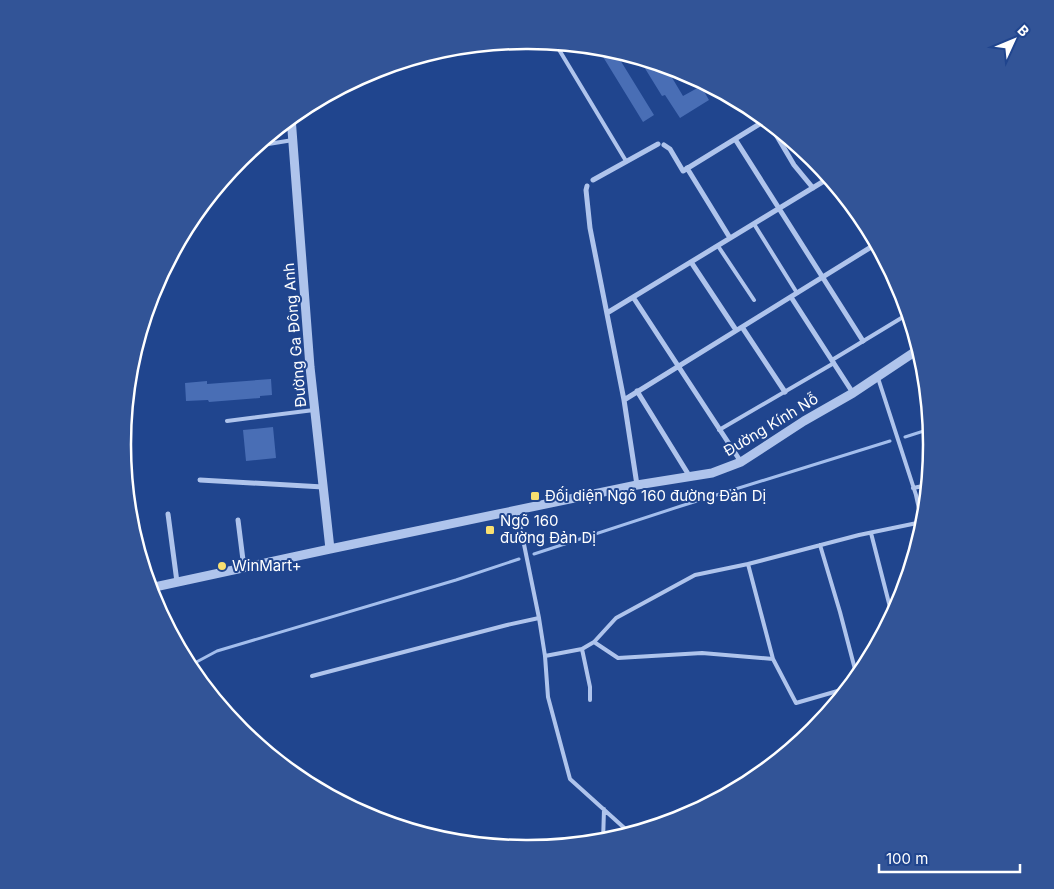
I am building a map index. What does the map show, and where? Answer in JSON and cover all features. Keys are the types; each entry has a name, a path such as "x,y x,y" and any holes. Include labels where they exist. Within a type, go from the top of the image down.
{"street":[{"path":"664,145 670,149 683,171 760,125"},
{"name":"Đường Ga Đông Anh","path":"292,127 310,367 330,549"},
{"path":"735,139 863,341"},
{"path":"778,139 794,165 813,188"},
{"path":"593,180 658,144"},
{"path":"687,168 730,238"},
{"path":"607,313 823,182"},
{"path":"587,186 590,228 624,400 636,485"},
{"path":"624,400 870,248"},
{"path":"691,262 736,330"},
{"path":"633,297 741,462"},
{"path":"790,297 853,392"},
{"path":"742,327 785,392"},
{"name":"Đường Kính Nỗ","path":"157,586 636,485 712,473 741,462 912,354"},
{"path":"637,392 690,477"},
{"path":"200,480 323,487"},
{"path":"168,514 177,582"},
{"path":"238,520 244,568"}],"lane":[{"path":"560,51 626,161"},
{"path":"270,144 293,140"},
{"path":"754,224 797,293"},
{"path":"718,246 754,300"},
{"path":"719,430 785,392 902,318"},
{"path":"878,376 917,506"},
{"path":"227,421 315,410"},
{"path":"913,488 920,487"},
{"path":"517,510 546,656 548,697 570,779 625,828"},
{"path":"546,656 582,649 594,642 616,618 695,575 748,564 870,533 914,525"},
{"path":"870,533 889,604"},
{"path":"820,545 854,666"},
{"path":"748,564 773,658 796,703 836,692"},
{"path":"312,676 539,618"},
{"path":"594,642 618,658 702,653 773,658"},
{"path":"582,649 590,687 590,700"},
{"path":"603,833 604,809"}],"building":[{"path":"602,56 620,60 654,115 643,122"},
{"path":"644,67 671,76 683,96 698,88 704,91 709,100 680,118 665,95 662,96"},
{"path":"271,379 272,395 260,396 260,398 209,402 208,400 186,401 185,383 207,381 207,384"},
{"path":"273,427 276,458 246,461 243,430"}],"waterway":[{"path":"905,437 922,431"},
{"path":"534,554 890,441"},
{"path":"197,662 217,651 456,580 519,559"}],"place":[{"name":"Đối diện Ngõ 160 đường Đản Dị","path":"535,496"},
{"name":"Ngõ 160 đường Đản Dị","path":"490,530"},
{"name":"WinMart+","path":"222,566"}]}
